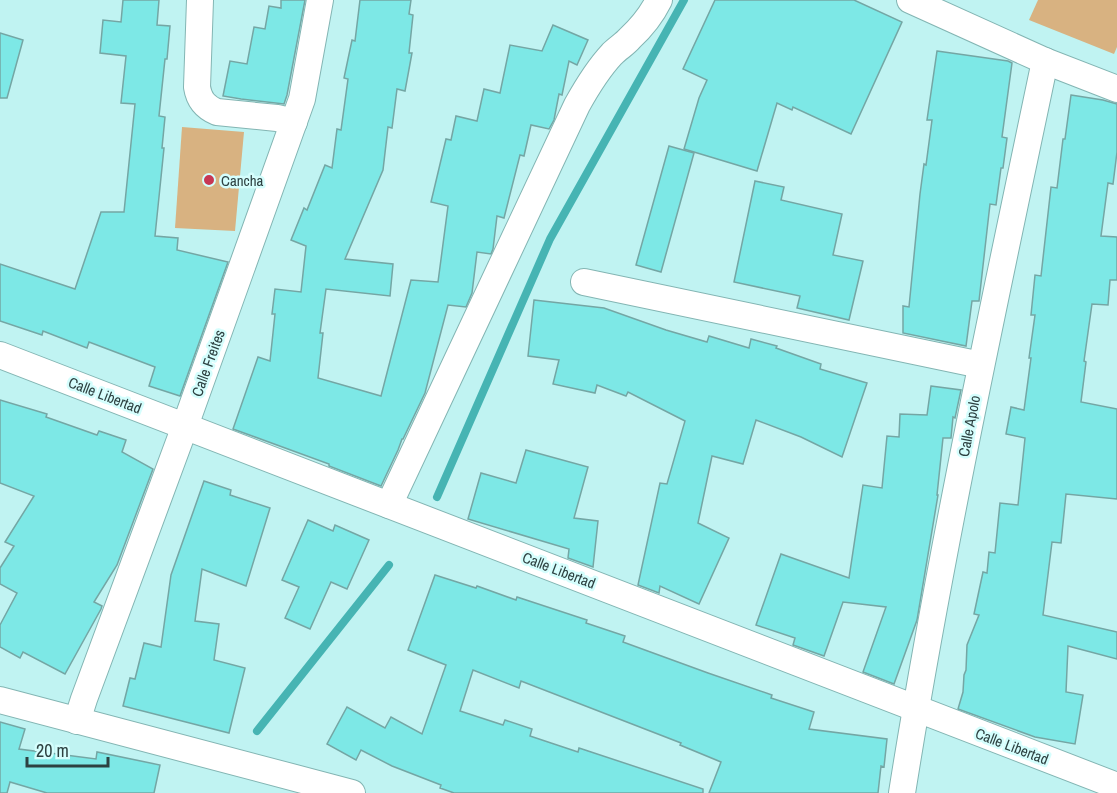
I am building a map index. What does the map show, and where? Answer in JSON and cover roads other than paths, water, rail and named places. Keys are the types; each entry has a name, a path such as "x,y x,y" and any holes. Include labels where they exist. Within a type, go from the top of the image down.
{"street":[{"path":"200,0 197,87 203,104 217,112 294,122"},
{"name":"Calle Freites","path":"77,721 302,99 320,0"},
{"path":"389,505 577,105 590,82 612,54 645,22 659,0"},
{"path":"910,0 1045,61 1117,90"},
{"name":"Calle Apolo","path":"902,793 915,708 981,365 1045,61"},
{"path":"584,282 981,365"},
{"name":"Calle Libertad","path":"0,355 1117,786"},
{"path":"0,700 352,793"}],"waterway":[{"path":"437,497 550,239 684,0"},
{"path":"257,731 389,565"}],"place":[{"name":"Cancha","path":"209,180"}]}
